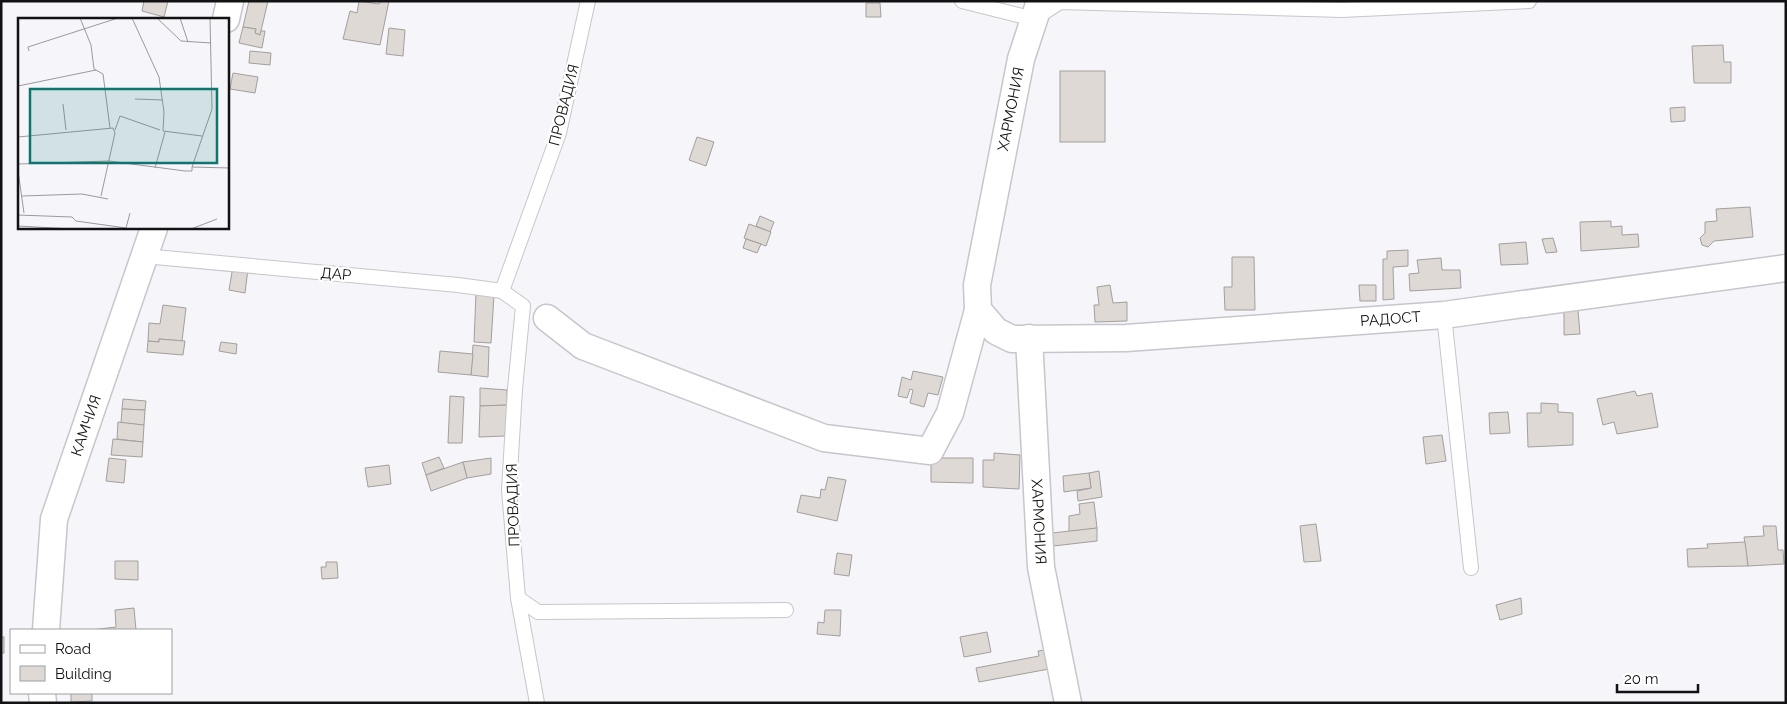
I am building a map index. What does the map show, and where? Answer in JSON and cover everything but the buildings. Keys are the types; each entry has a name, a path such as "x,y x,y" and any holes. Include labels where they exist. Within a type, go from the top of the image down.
{"street":[{"path":"226,18 230,1"},
{"name":"ХАРМОНИЯ","path":"546,318 583,346 824,438 930,451 950,413 978,310 977,285 1021,59 1037,10"},
{"name":"КАМЧИЯ","path":"46,629 54,519 154,229"},
{"name":"РАДОСТ","path":"978,310 996,331 1012,339 1126,338 1444,314 1786,268"},
{"name":"ХАРМОНИЯ","path":"1029,338 1041,567 1068,703"}],"lane":[{"name":"ПРОВАДИЯ","path":"502,291 559,133 588,1"},
{"path":"962,1 1037,10 1060,2 1342,10 1529,1"},
{"name":"ДАР","path":"144,256 502,291 523,306"},
{"name":"ПРОВАДИЯ","path":"523,306 515,389 509,490 518,598 537,703"},
{"path":"1444,314 1471,568"},
{"path":"518,598 538,612 786,610"}]}
